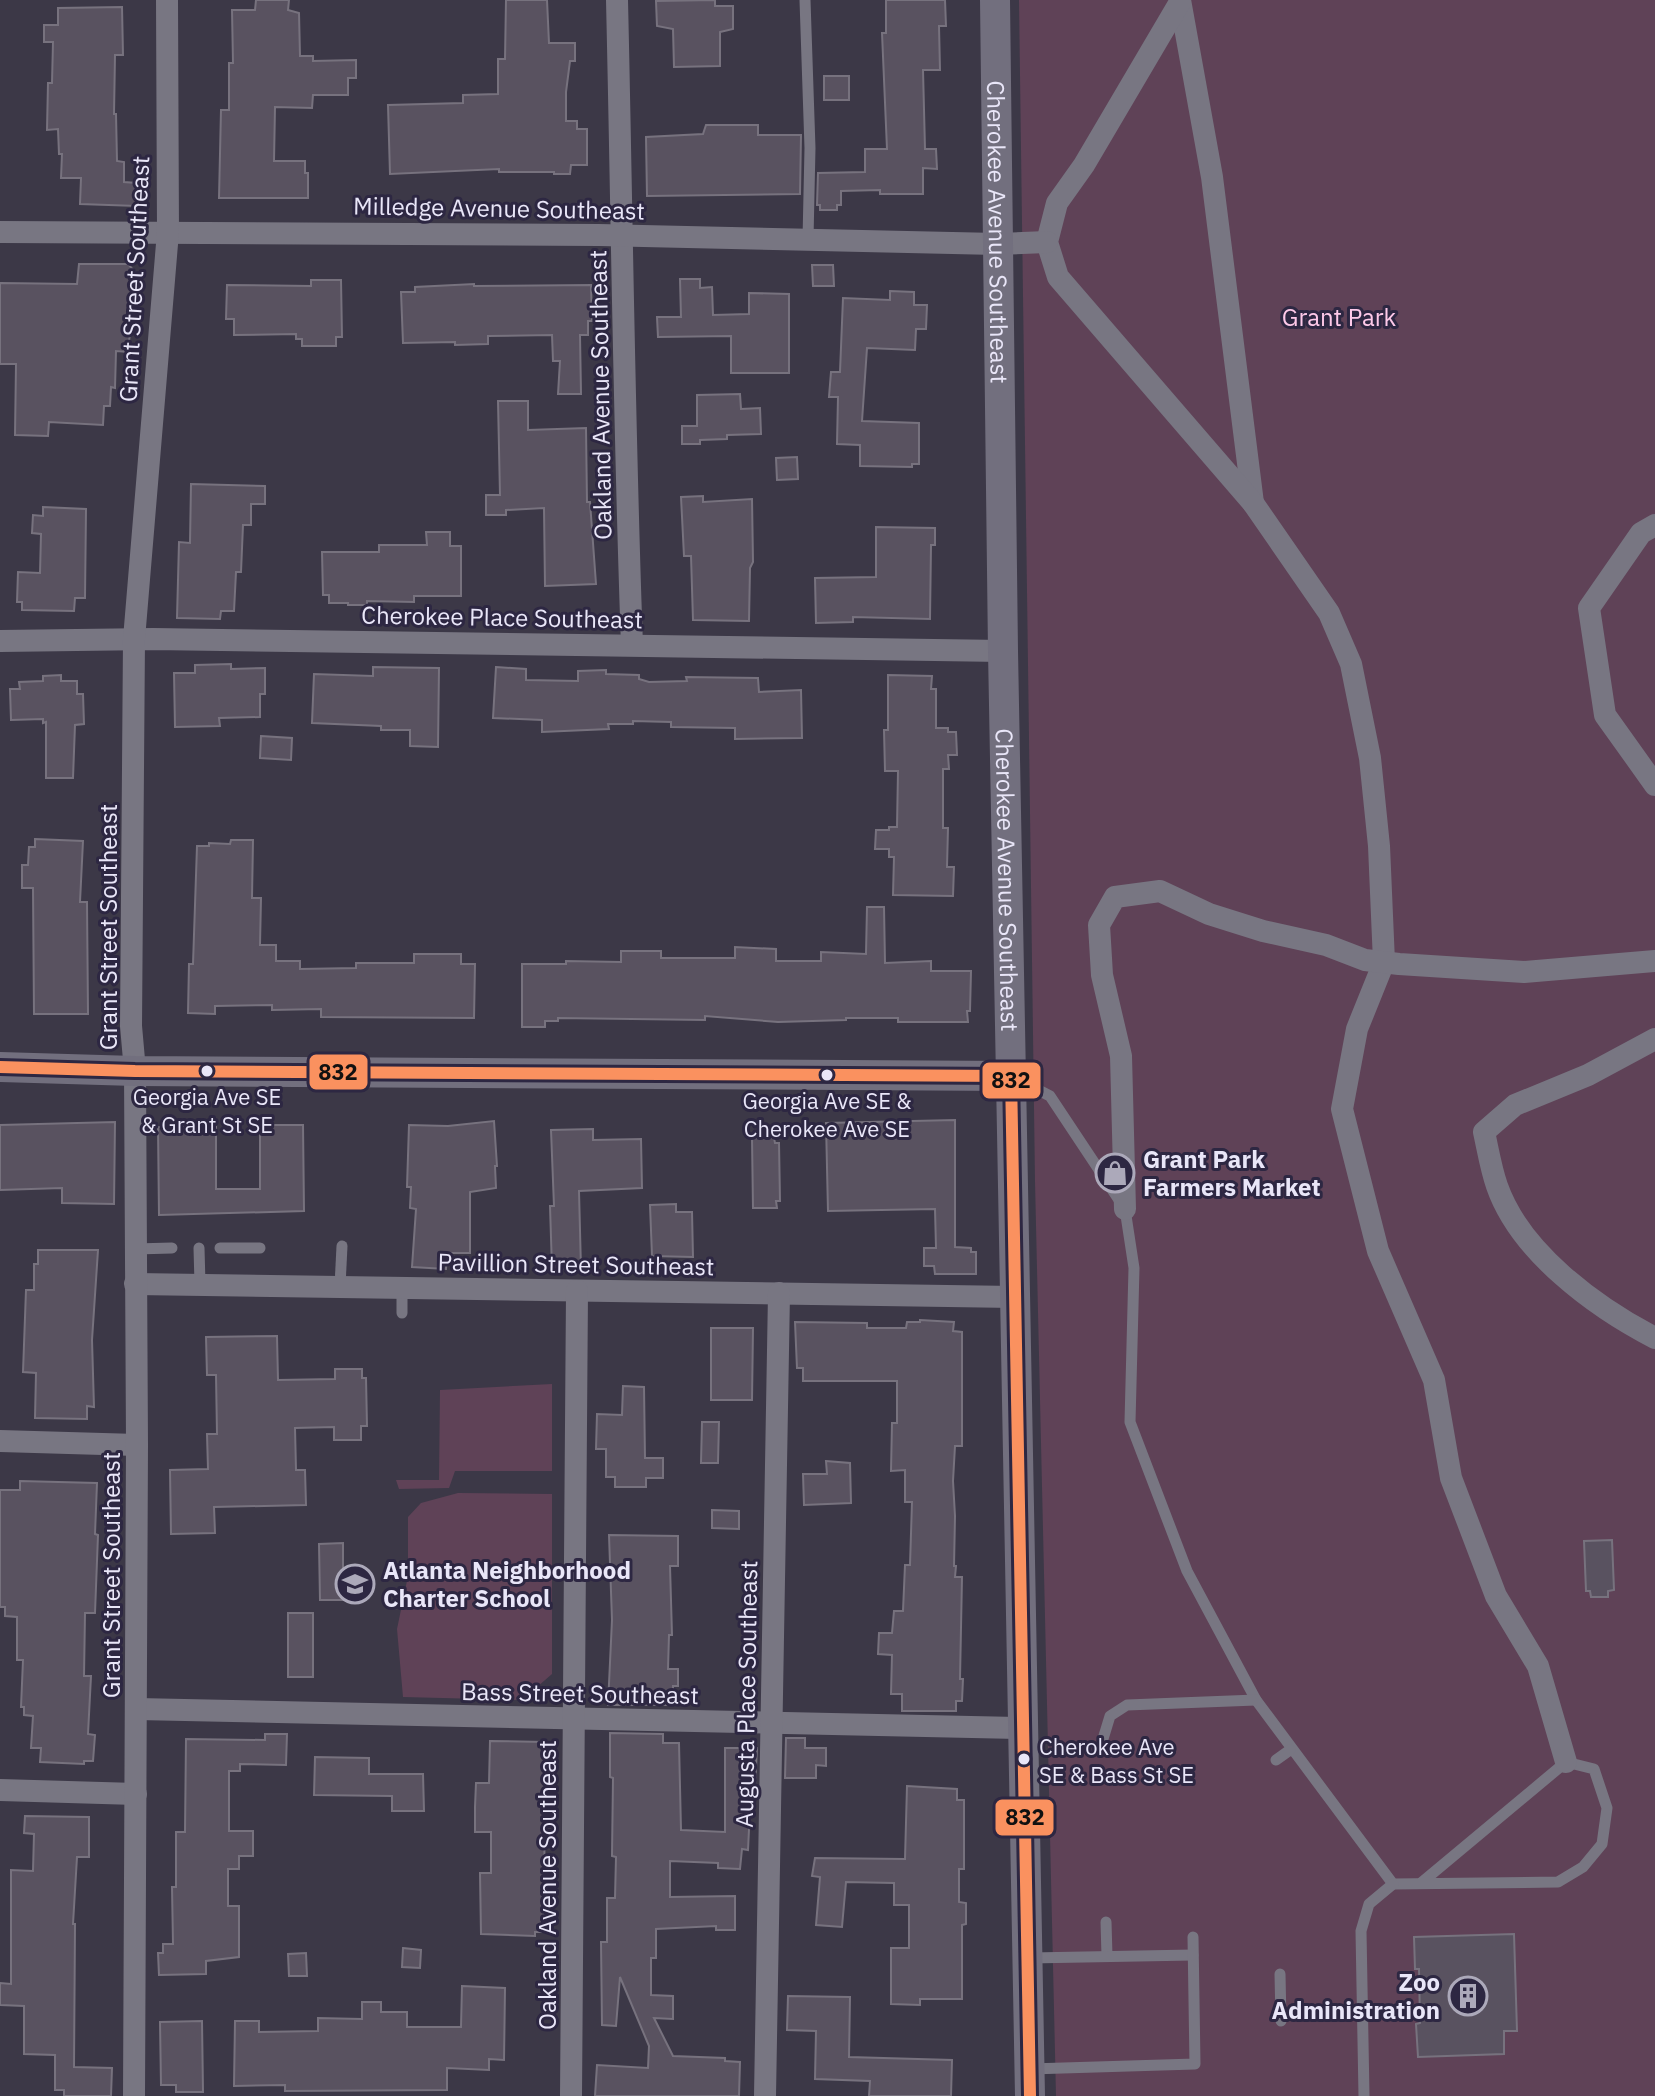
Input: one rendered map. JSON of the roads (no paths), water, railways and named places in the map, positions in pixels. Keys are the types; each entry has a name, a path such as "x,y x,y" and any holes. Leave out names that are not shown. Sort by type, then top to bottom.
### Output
{"street":[{"name":"Grant Street Southeast","path":"134,2096 137,1445 135,1071 131,1026 134,639 168,232 167,0"},
{"name":"Oakland Avenue Southeast","path":"617,0 623,235 622,350 632,645"},
{"name":"Cherokee Avenue Southeast","path":"995,0 1003,651 1030,2082"},
{"path":"1180,1 1084,165 1057,203 1047,242 1058,277 1253,503 1329,613 1351,664 1370,758 1379,846 1384,962 1357,1029 1342,1109 1378,1251 1434,1380 1451,1478 1496,1596 1538,1666 1566,1762"},
{"path":"1180,1 1212,177 1253,503"},
{"name":"Milledge Avenue Southeast","path":"0,232 623,235 997,244 1047,242"},
{"path":"1655,525 1641,533 1589,608 1605,715 1655,785"},
{"name":"Cherokee Place Southeast","path":"0,641 134,639 1003,651"},
{"path":"1125,1209 1121,1056 1102,975 1099,925 1115,897 1160,891 1209,914 1263,931 1326,945 1365,960 1524,972 1655,961"},
{"path":"1655,1039 1588,1075 1515,1105 1484,1132 1497,1188 1522,1235 1577,1289 1655,1338"},
{"path":"0,1067 135,1071 1011,1076"},
{"name":"Pavillion Street Southeast","path":"135,1284 1015,1297"},
{"name":"Oakland Avenue Southeast","path":"571,2096 577,1291"},
{"name":"Augusta Place Southeast","path":"765,2096 779,1293"},
{"path":"0,1441 137,1445"},
{"name":"Bass Street Southeast","path":"137,1709 1023,1728"},
{"path":"0,1790 136,1794"}],"lane":[{"path":"805,0 810,148 808,239"},
{"path":"1011,1076 1050,1096 1125,1209 1134,1268 1130,1422 1187,1571 1256,1700 1290,1750 1393,1884"},
{"path":"340,1286 342,1246"},
{"path":"135,1249 172,1248"},
{"path":"199,1248 200,1284"},
{"path":"220,1248 260,1248"},
{"path":"402,1287 402,1313"},
{"path":"1103,1739 1110,1716 1127,1705 1256,1700"},
{"path":"1276,1760 1290,1750"},
{"path":"1364,2096 1361,1931 1369,1904 1393,1884 1558,1882 1583,1867 1602,1844 1607,1808 1594,1769 1566,1762 1421,1883"},
{"path":"1106,1922 1107,1956"},
{"path":"1030,2082 1195,2064 1193,1937"},
{"path":"1027,1958 1193,1955"},
{"path":"1280,1974 1281,2021"}],"place":[{"name":"Georgia Ave SE & Grant St SE","path":"207,1071"},
{"name":"Georgia Ave SE & Cherokee Ave SE","path":"827,1075"},
{"name":"Grant Park Farmers Market","path":"1115,1173"},
{"name":"Atlanta Neighborhood Charter School","path":"355,1584"},
{"name":"Cherokee Ave SE & Bass St SE","path":"1024,1759"},
{"name":"Zoo Administration","path":"1468,1996"}],"park label":[{"name":"Grant Park","path":"1339,317"}]}
